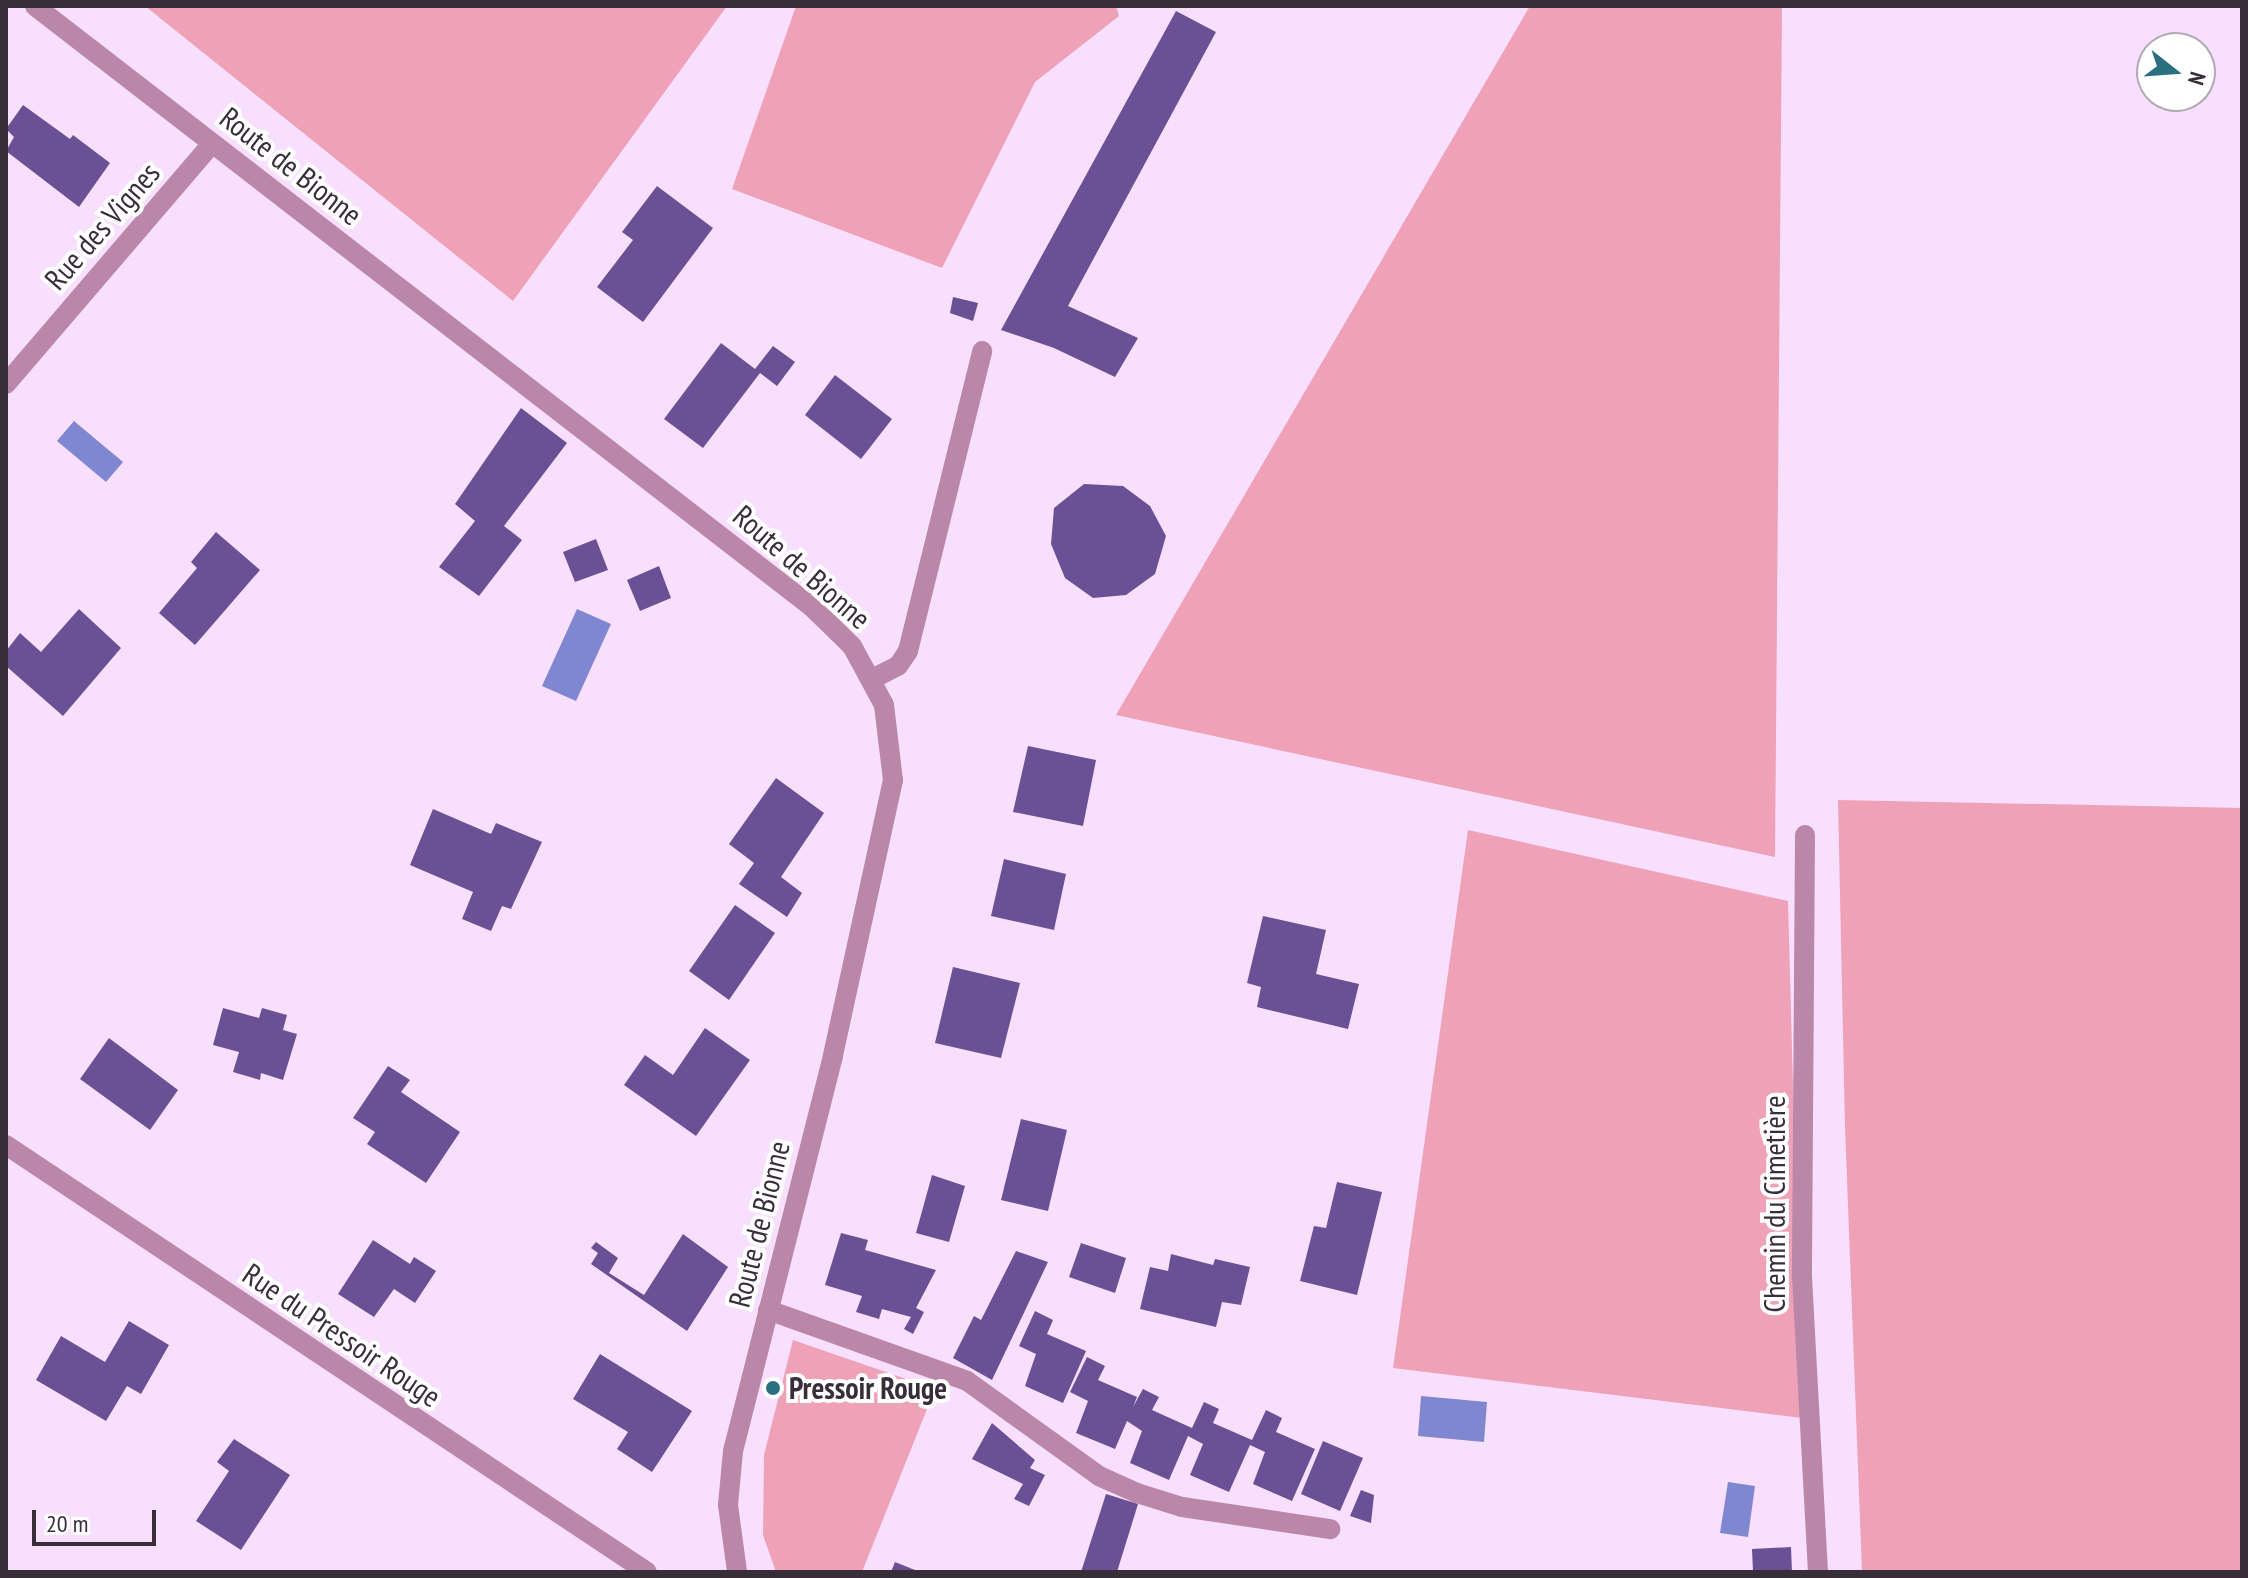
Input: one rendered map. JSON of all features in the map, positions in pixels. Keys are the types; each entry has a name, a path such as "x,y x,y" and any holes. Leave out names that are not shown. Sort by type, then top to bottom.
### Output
{"street":[{"name":"Route de Bionne","path":"35,6 812,607 852,646 884,705 890,732 893,780 833,1056 733,1451 728,1505 737,1572"},
{"name":"Rue des Vignes","path":"6,384 212,144"},
{"path":"872,679 898,666 908,651 982,351"},
{"name":"Chemin du Cimetière","path":"1805,835 1802,1277 1818,1572"},
{"name":"Rue du Pressoir Rouge","path":"6,1145 647,1572"},
{"path":"768,1310 967,1381 1099,1476 1137,1493 1182,1507 1330,1529"}],"shaded area":[{"path":"145,6 727,6 513,301"},
{"path":"796,6 1116,6 1119,16 1035,82 942,268 732,189"},
{"path":"1530,6 1782,6 1775,857 1116,715"},
{"path":"1838,800 2242,808 2242,1572 1862,1572 1845,1127"},
{"path":"1468,830 1788,901 1802,1418 1393,1368"},
{"path":"793,1340 935,1389 862,1572 776,1572 763,1535 764,1455"}],"water":[{"path":"74,421 123,462 106,482 57,441"},
{"path":"577,609 611,624 576,701 542,686"},
{"path":"1421,1396 1487,1402 1484,1442 1418,1436"},
{"path":"1728,1482 1755,1486 1748,1537 1720,1533"}],"building":[{"path":"1176,11 1216,32 1068,306 1138,338 1115,377 1054,348 1001,330"},
{"path":"23,105 70,139 73,135 110,163 79,207 6,151 14,137 6,129"},
{"path":"657,186 713,228 643,322 597,287 633,240 622,232"},
{"path":"953,297 978,303 973,321 950,313"},
{"path":"721,343 755,369 773,346 795,362 777,386 760,373 703,448 664,419"},
{"path":"835,375 892,419 861,459 805,415"},
{"path":"521,408 567,443 504,526 522,540 479,596 439,567 475,521 455,504"},
{"path":"1084,484 1123,486 1150,506 1166,536 1155,574 1126,595 1093,598 1065,578 1051,544 1054,508"},
{"path":"216,532 260,570 195,645 159,613 197,568 191,562"},
{"path":"596,539 608,570 575,582 563,552"},
{"path":"659,566 671,598 640,611 627,580"},
{"path":"79,609 121,648 63,716 6,666 6,651 20,633 41,652"},
{"path":"1028,746 1096,760 1083,826 1013,812"},
{"path":"776,778 824,813 781,877 802,893 787,917 739,884 754,863 729,844"},
{"path":"433,809 491,834 496,823 542,842 511,909 502,906 491,931 462,919 473,892 410,865"},
{"path":"1004,859 1066,874 1054,930 991,916"},
{"path":"735,905 775,933 729,1000 689,971"},
{"path":"1263,916 1326,930 1316,974 1359,984 1348,1029 1257,1007 1261,987 1247,983"},
{"path":"953,967 1020,983 1001,1058 935,1043"},
{"path":"223,1008 259,1018 262,1008 287,1015 283,1030 297,1034 283,1080 261,1073 260,1080 233,1072 239,1052 213,1045"},
{"path":"705,1028 750,1060 696,1136 624,1085 645,1055 673,1075"},
{"path":"109,1038 178,1090 150,1130 80,1079"},
{"path":"388,1066 410,1080 401,1092 460,1132 426,1183 367,1144 375,1132 353,1118"},
{"path":"1021,1119 1067,1130 1048,1211 1001,1200"},
{"path":"932,1175 965,1186 949,1242 916,1233"},
{"path":"1337,1182 1382,1192 1357,1295 1300,1281 1314,1226 1326,1228"},
{"path":"841,1233 868,1240 865,1250 936,1270 916,1308 924,1312 913,1334 904,1329 911,1317 882,1309 879,1319 856,1312 862,1296 825,1285"},
{"path":"683,1234 728,1267 687,1331 591,1264 598,1253 591,1248 596,1242 618,1258 609,1273 644,1295"},
{"path":"373,1240 410,1264 414,1257 436,1271 415,1303 394,1289 374,1317 338,1294"},
{"path":"1081,1243 1126,1258 1115,1293 1069,1277"},
{"path":"1016,1251 1048,1262 992,1380 953,1358 974,1316 981,1320"},
{"path":"1171,1254 1213,1265 1215,1259 1250,1267 1241,1305 1222,1302 1216,1327 1140,1309 1150,1267 1168,1271"},
{"path":"1035,1311 1053,1320 1047,1334 1086,1351 1063,1403 1025,1386 1036,1354 1019,1346"},
{"path":"129,1321 169,1345 141,1394 127,1386 106,1421 36,1380 61,1336 105,1362"},
{"path":"600,1354 692,1411 652,1472 617,1449 628,1432 573,1399"},
{"path":"1087,1357 1105,1366 1098,1380 1137,1397 1133,1407 1143,1389 1159,1397 1152,1410 1192,1428 1204,1402 1219,1409 1213,1423 1252,1440 1266,1410 1282,1418 1276,1432 1315,1449 1292,1501 1253,1484 1265,1452 1250,1445 1229,1492 1190,1475 1203,1444 1188,1436 1169,1480 1130,1463 1142,1431 1127,1421 1115,1449 1076,1433 1088,1401 1070,1392"},
{"path":"992,1423 1035,1460 1030,1468 1045,1475 1029,1506 1014,1499 1023,1484 972,1459"},
{"path":"234,1439 290,1475 241,1550 196,1521 229,1471 217,1462"},
{"path":"1323,1441 1363,1458 1340,1511 1301,1494"},
{"path":"1361,1490 1374,1495 1371,1523 1350,1516"},
{"path":"1106,1494 1138,1504 1117,1572 1081,1572"},
{"path":"1791,1547 1792,1572 1753,1572 1752,1549"},
{"path":"895,1562 920,1572 891,1572"}],"place":[{"name":"Pressoir Rouge","path":"773,1388"}]}
